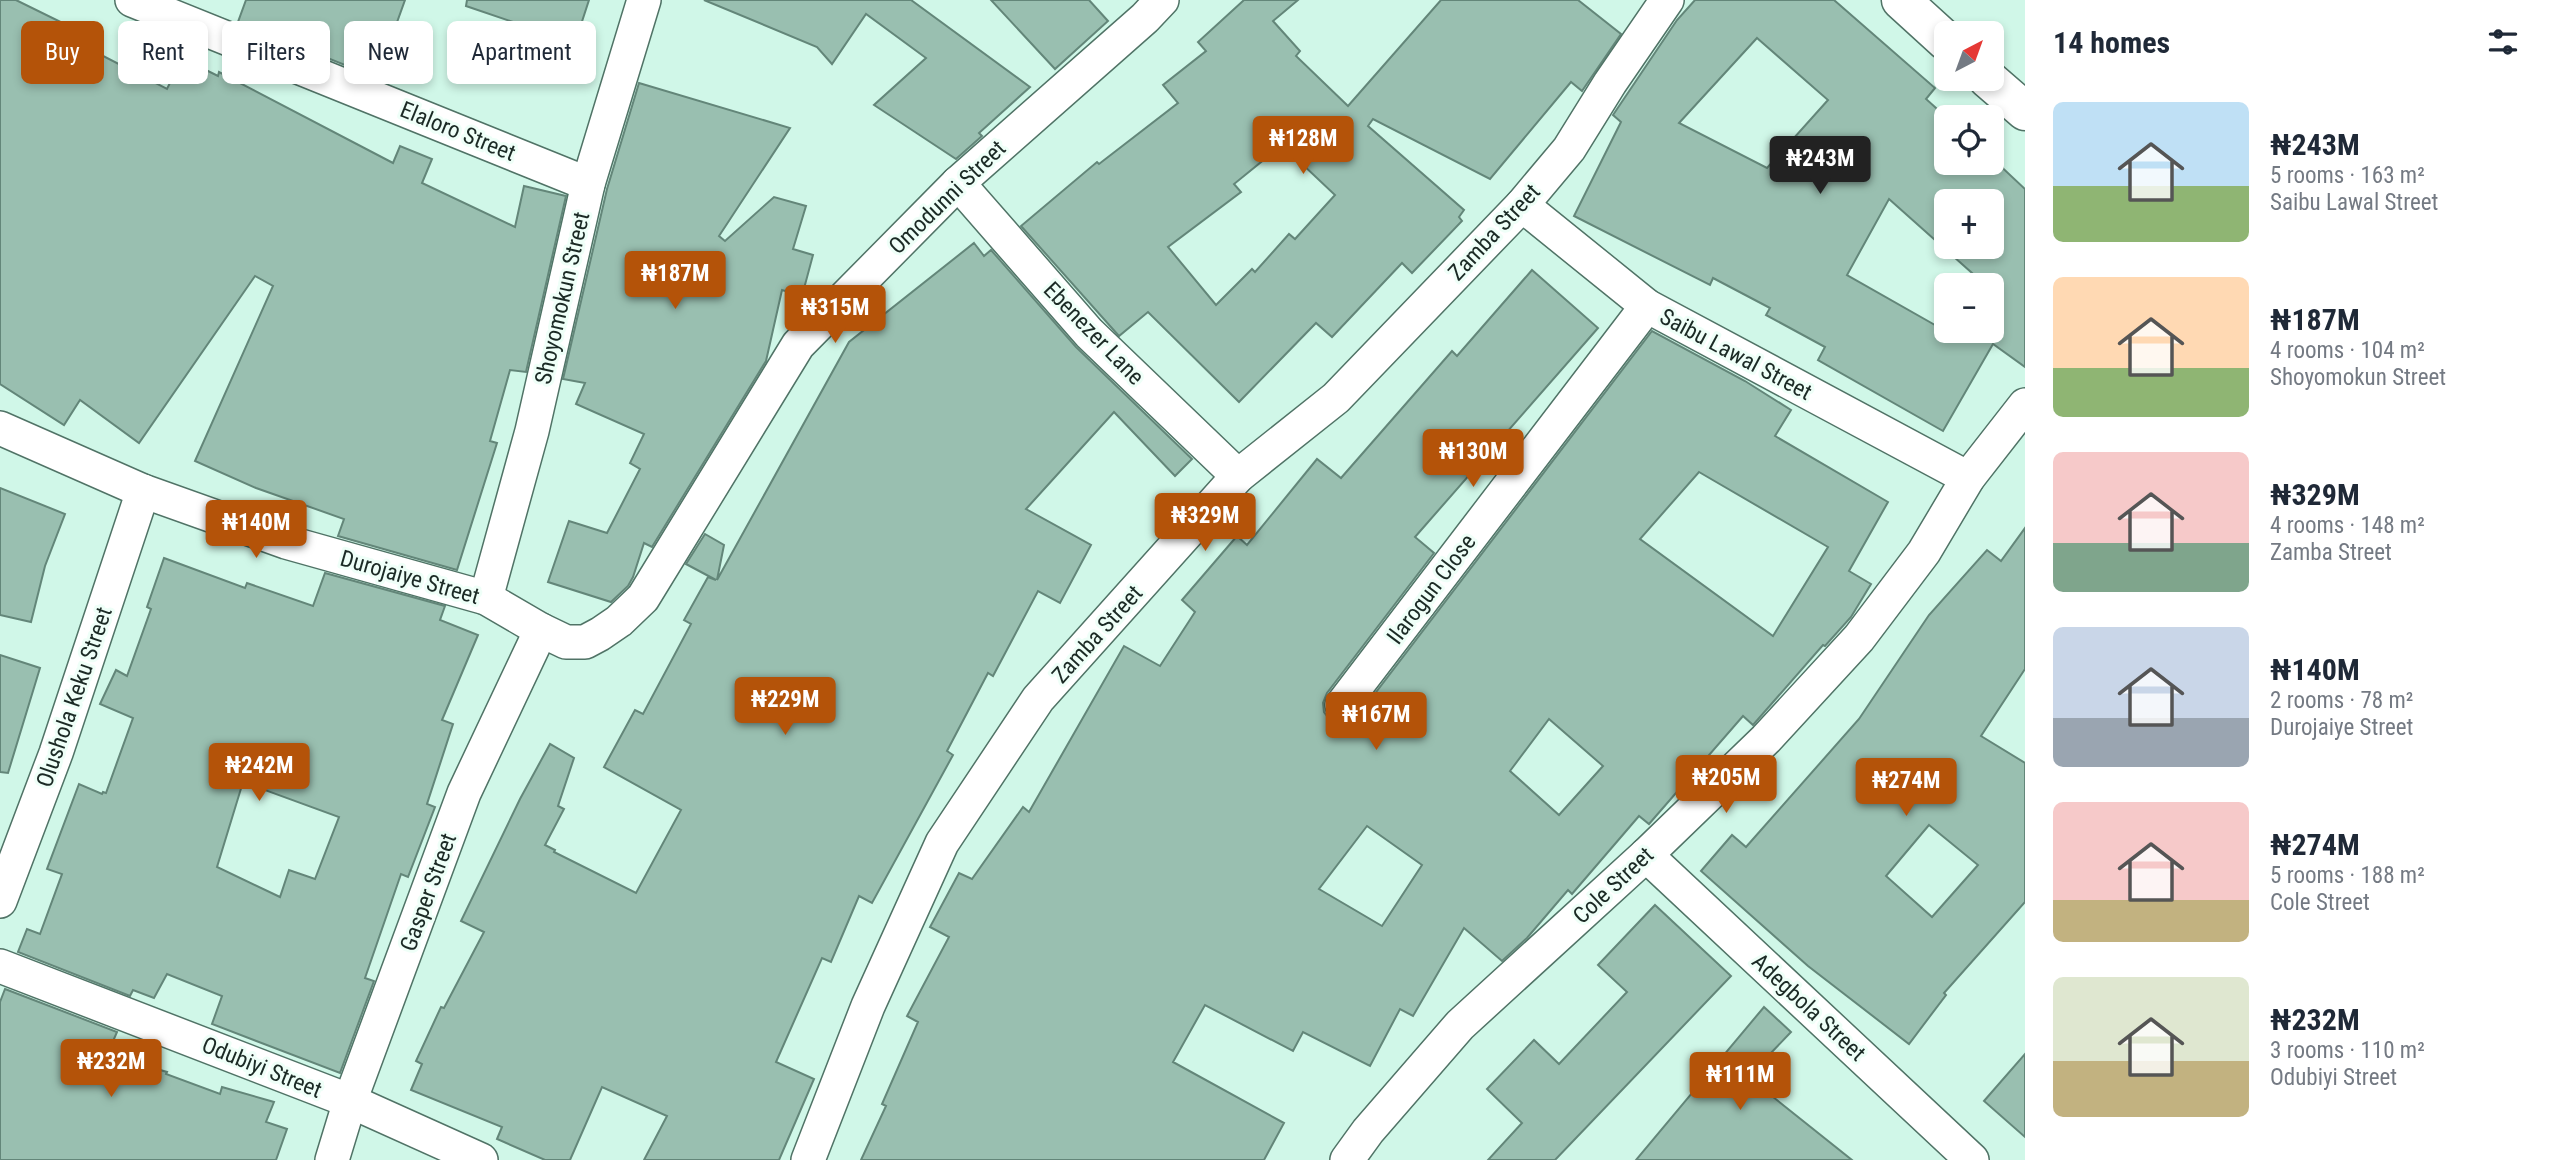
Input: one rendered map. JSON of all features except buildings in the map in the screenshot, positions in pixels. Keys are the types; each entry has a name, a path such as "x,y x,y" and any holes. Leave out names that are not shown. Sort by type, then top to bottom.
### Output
{"main road":[{"path":"1901,0 1934,30"},
{"path":"1930,0 1953,21"},
{"path":"2004,66 2025,84"},
{"path":"2002,91 2025,111"}],"street":[{"name":"Shoyomokun Street","path":"486,598 532,431 589,184 645,0"},
{"name":"Zamba Street","path":"808,1160 868,1006 942,842 1038,699 1238,476 1336,398 1522,205 1569,149 1667,0"},
{"name":"Elaloro Street","path":"136,1 589,184"},
{"name":"Omodunni Street","path":"541,630 566,642 584,642 619,621 643,598 798,345 958,183 1146,6"},
{"name":"Ebenezer Lane","path":"958,183 1089,333 1238,476"},
{"name":"Saibu Lawal Street","path":"1522,205 1647,306 1968,478"},
{"name":"Ilarogun Close","path":"1342,705 1647,306"},
{"name":"Cole Street","path":"1347,1160 1368,1131 1460,1025 1646,855 1766,739 1859,638 1924,552 1968,478 2025,405"},
{"name":"Durojaiye Street","path":"0,428 143,491 286,542 486,598 541,630"},
{"name":"Olushola Keku Street","path":"0,901 56,753 143,491"},
{"name":"Gasper Street","path":"332,1160 350,1101 464,793 541,630"},
{"name":"Adegbola Street","path":"1646,855 1972,1160"},
{"name":"Odubiyi Street","path":"0,966 350,1101 481,1160"}]}
